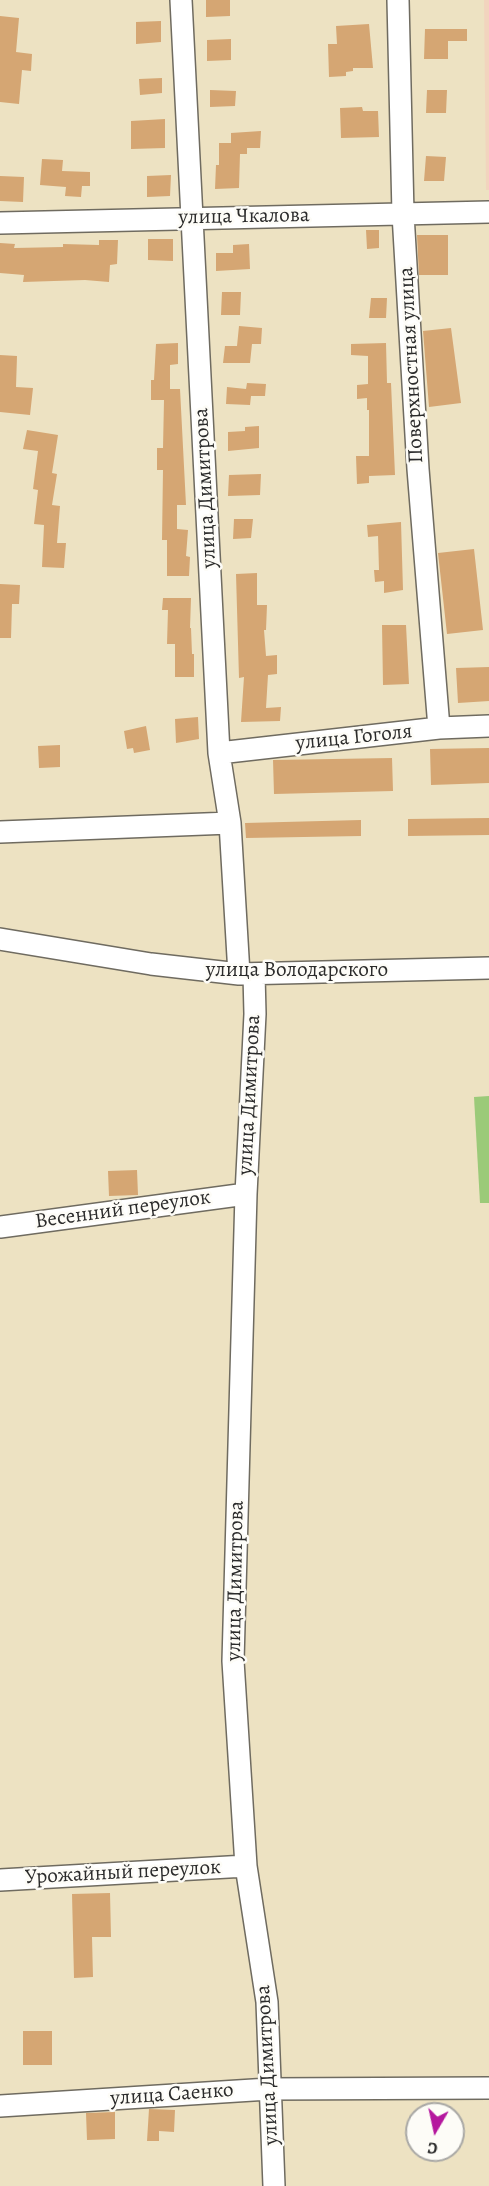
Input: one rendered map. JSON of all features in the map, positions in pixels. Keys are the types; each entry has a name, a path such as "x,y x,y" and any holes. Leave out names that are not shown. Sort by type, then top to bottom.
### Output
{"street":[{"name":"улица Димитрова","path":"181,0 219,753 230,823 246,974 255,1014 246,1194 234,1661 246,1866 267,2002 274,2186"},
{"name":"Поверхностная улица","path":"398,0 403,214 418,469 439,728"},
{"name":"улица Чкалова","path":"0,223 489,212"},
{"name":"улица Гоголя","path":"219,753 439,728 489,726"},
{"path":"0,832 230,823"},
{"name":"улица Володарского","path":"0,939 151,964 246,974 489,968"},
{"name":"Весенний переулок","path":"0,1227 246,1194"},
{"name":"Урожайный переулок","path":"0,1880 246,1866"},
{"name":"улица Саенко","path":"0,2106 269,2089 489,2088"}],"shaded area":[{"path":"484,0 489,0 489,190 486,190"}],"green space":[{"path":"489,1096 489,1203 480,1203 474,1097"}],"building":[{"path":"206,0 230,0 230,16 206,17"},
{"path":"0,16 19,18 16,52 32,54 31,71 22,70 19,104 0,102"},
{"path":"161,21 161,42 136,44 136,22"},
{"path":"369,24 373,68 353,68 353,71 346,72 346,76 329,77 328,44 337,44 336,26"},
{"path":"425,29 467,29 467,41 448,41 448,59 424,59"},
{"path":"231,39 231,60 207,61 207,40"},
{"path":"162,78 162,93 140,95 139,79"},
{"path":"210,90 236,91 235,106 210,107"},
{"path":"427,90 447,90 446,113 426,113"},
{"path":"362,107 363,111 378,111 379,137 341,138 340,108"},
{"path":"165,119 165,148 131,149 131,121"},
{"path":"261,131 260,148 247,148 247,154 240,154 239,188 215,189 216,165 219,165 219,143 231,143 231,133"},
{"path":"426,156 446,157 444,181 424,181"},
{"path":"42,159 63,160 62,171 90,172 90,186 82,186 81,197 65,196 66,187 40,185"},
{"path":"171,175 170,196 147,197 147,176"},
{"path":"0,176 24,177 23,202 0,201"},
{"path":"366,230 379,230 379,248 367,249"},
{"path":"417,235 448,235 448,275 419,275"},
{"path":"148,239 173,239 173,261 148,260"},
{"path":"99,240 118,240 117,264 110,265 109,282 85,280 23,282 24,275 0,273 0,243 15,244 14,248 63,247 63,244 99,245"},
{"path":"249,244 250,269 216,271 216,253 233,253 233,245"},
{"path":"222,292 241,292 240,315 221,315"},
{"path":"371,298 387,298 386,318 369,318"},
{"path":"239,326 262,328 261,344 252,344 250,363 223,363 225,346 237,346"},
{"path":"451,328 461,403 429,407 423,331"},
{"path":"178,343 178,364 170,365 170,389 180,389 186,505 177,505 177,529 188,530 186,556 190,557 189,576 167,576 167,540 162,540 163,470 157,470 157,448 163,448 164,400 151,400 151,380 154,380 156,344"},
{"path":"386,343 387,383 391,383 395,475 369,476 369,483 357,484 356,456 369,456 367,398 357,399 357,385 368,384 368,356 351,355 351,344"},
{"path":"0,355 17,356 16,387 33,388 30,415 0,412"},
{"path":"247,383 266,384 265,396 251,396 250,405 226,404 227,387 246,389"},
{"path":"259,426 259,448 228,451 228,432 245,431 245,427"},
{"path":"27,430 58,435 52,473 57,474 52,505 60,506 57,543 66,543 64,568 42,567 44,525 34,524 38,490 33,489 38,451 23,449"},
{"path":"261,474 260,495 228,496 229,475"},
{"path":"234,519 253,519 251,538 233,539"},
{"path":"401,522 403,590 384,593 384,581 375,582 374,570 379,570 378,536 368,537 367,525"},
{"path":"474,549 483,630 447,634 438,553"},
{"path":"257,573 257,605 267,605 266,630 264,630 266,656 277,655 277,674 268,675 266,708 281,707 280,721 241,722 244,677 239,678 236,574"},
{"path":"0,584 20,585 19,604 12,604 11,638 0,638"},
{"path":"163,598 191,598 190,628 192,654 194,654 194,677 175,677 175,644 167,644 168,610 162,610"},
{"path":"382,625 406,625 409,684 383,685"},
{"path":"489,667 489,701 458,703 456,668"},
{"path":"198,717 199,739 176,743 175,719"},
{"path":"146,726 150,750 134,753 133,748 127,749 124,731"},
{"path":"60,745 60,767 39,768 38,746"},
{"path":"489,748 489,783 431,785 430,749"},
{"path":"392,758 393,791 274,794 273,760"},
{"path":"489,818 489,835 408,836 408,819"},
{"path":"361,820 361,836 246,838 245,823"},
{"path":"137,1170 138,1195 109,1196 108,1171"},
{"path":"110,1893 111,1937 92,1937 93,1977 74,1978 72,1894"},
{"path":"23,2031 52,2031 52,2065 23,2065"},
{"path":"149,2109 175,2110 174,2132 159,2131 159,2141 147,2141"},
{"path":"115,2112 115,2139 87,2140 86,2113"}]}
